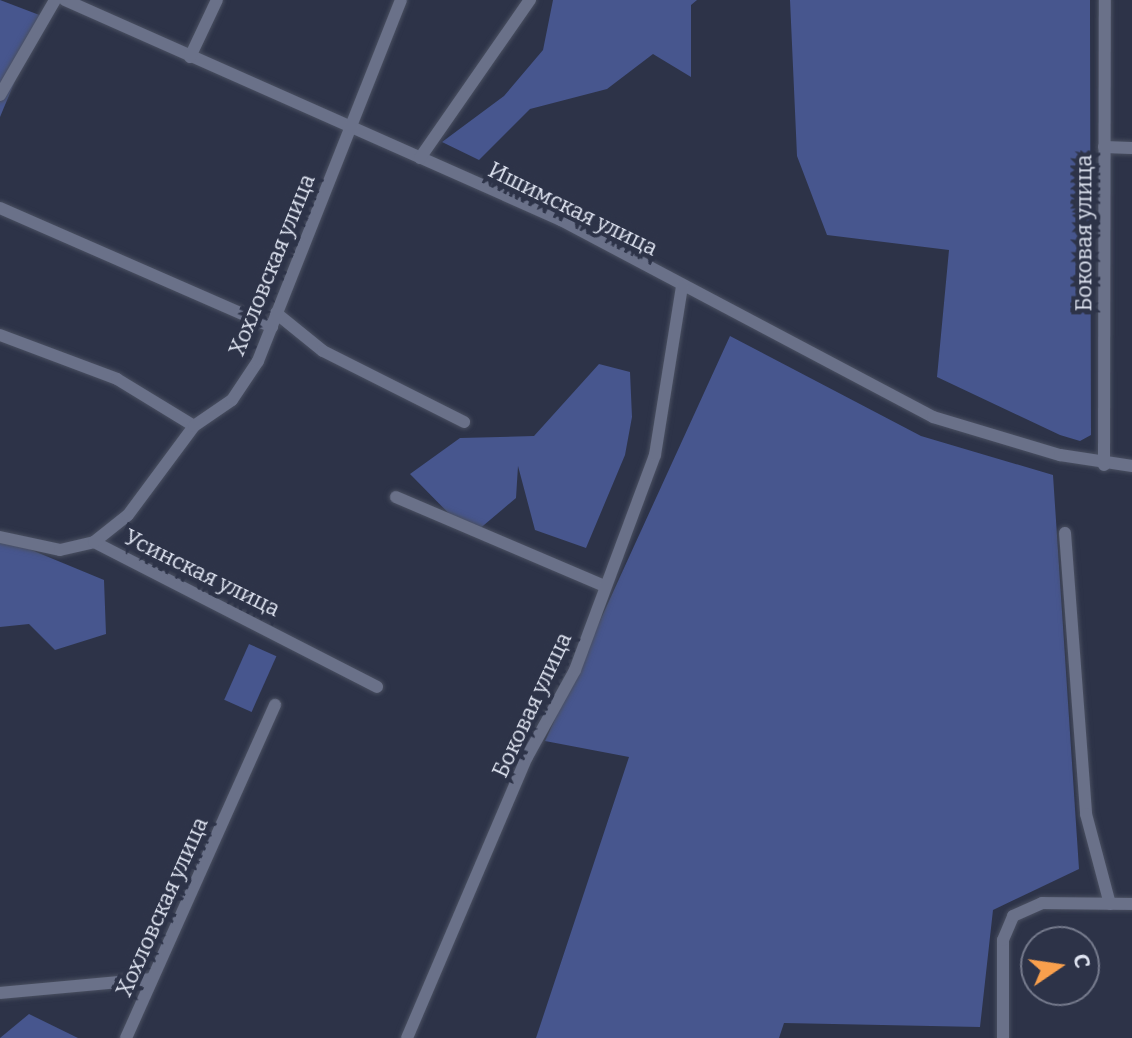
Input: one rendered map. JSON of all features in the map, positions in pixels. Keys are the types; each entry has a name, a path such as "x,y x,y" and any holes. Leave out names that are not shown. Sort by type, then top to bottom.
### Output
{"street":[{"path":"0,95 55,0"},
{"name":"Ишимская улица","path":"65,0 348,129 561,220 933,417 1060,455 1104,465 1132,466"},
{"path":"190,57 217,0"},
{"name":"Хохловская улица","path":"94,542 128,515 194,426 232,400 272,327 401,0"},
{"path":"420,158 530,0"},
{"name":"Боковая улица","path":"1104,465 1105,0"},
{"path":"1104,147 1132,148"},
{"path":"0,208 272,327"},
{"name":"Боковая улица","path":"407,1038 527,757 575,670 655,455 682,286"},
{"path":"276,313 323,351 464,422"},
{"path":"0,335 117,379 194,426"},
{"path":"396,497 605,586"},
{"path":"1065,533 1086,814 1110,904"},
{"name":"Усинская улица","path":"0,537 60,550 94,542 377,687"},
{"name":"Хохловская улица","path":"126,1038 275,705"},
{"path":"1003,1038 1003,940 1013,916 1042,903 1132,904"},
{"path":"0,993 151,979"}],"shaded area":[{"path":"0,0 42,16 0,117"},
{"path":"553,0 697,0 691,5 691,77 653,54 607,89 530,109 479,160 442,142 504,96 543,50"},
{"path":"790,0 1090,0 1091,435 1080,441 1060,435 937,377 949,250 827,235 797,156"},
{"path":"730,336 921,436 1053,475 1079,869 993,910 980,1027 784,1023 779,1038 536,1038 629,757 545,741"},
{"path":"599,364 630,372 632,417 625,455 586,548 535,530 518,466 516,498 471,536 410,474 460,438 534,436"},
{"path":"0,537 104,580 106,634 55,650 29,624 0,627"},
{"path":"249,644 276,656 252,712 224,700"},
{"path":"29,1014 78,1038 0,1038"}]}
